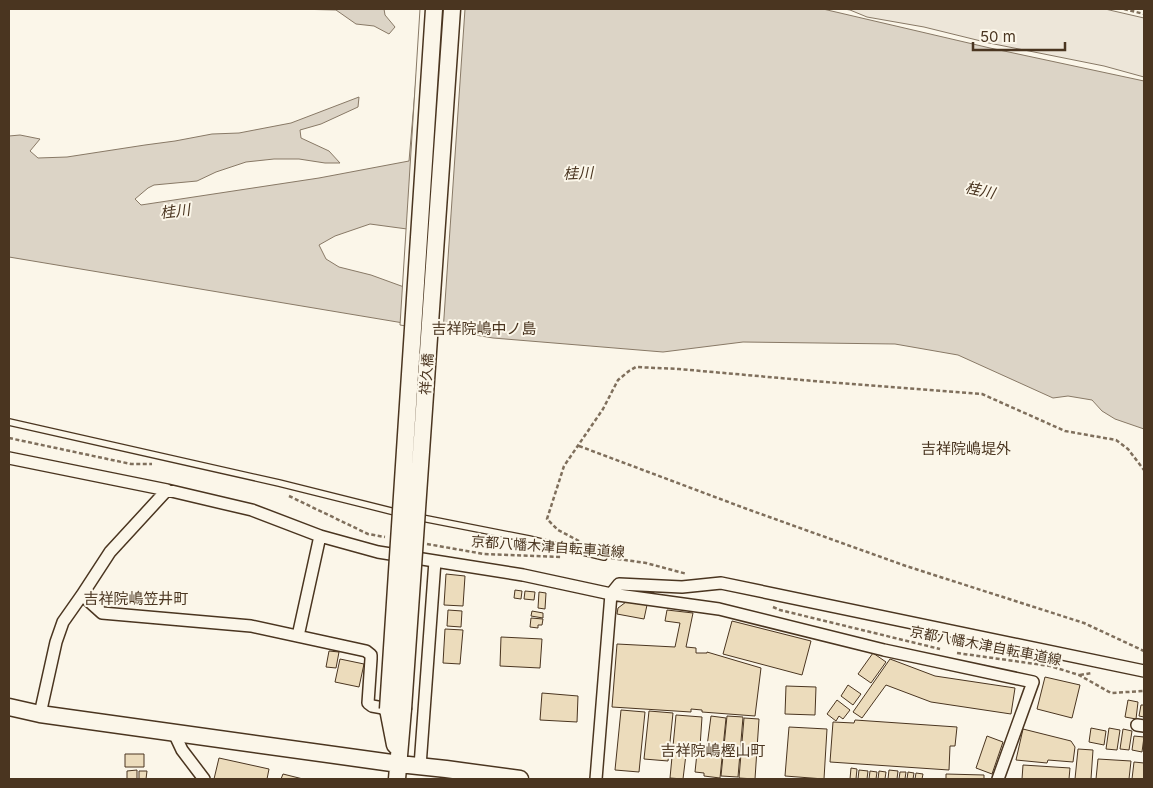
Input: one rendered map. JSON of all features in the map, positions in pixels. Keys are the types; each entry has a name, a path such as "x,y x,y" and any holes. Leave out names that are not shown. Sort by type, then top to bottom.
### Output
{"street":[{"name":"祥久橋","path":"393,710 434,9"},
{"name":"祥久橋","path":"393,710 452,9"},
{"path":"10,461 167,490 252,510 320,536 378,552 523,575 611,594 719,609 884,650 1032,682 998,779"},
{"path":"40,714 58,635 63,622 110,552 167,490"},
{"path":"298,636 320,536"},
{"path":"420,766 435,561"},
{"path":"596,779 611,594 619,584 682,587 721,583 1144,670"},
{"path":"82,595 102,613 251,626 366,651 371,655 372,660 368,703 372,706 393,710 398,772"},
{"path":"9,707 40,714 174,733 398,772 420,766 520,779"},
{"path":"174,733 182,750 204,779"}],"lane":[{"path":"9,422 270,481 418,518 606,556"}],"path":[{"path":"1124,9 1144,14"},
{"path":"583,543 558,530 547,519 564,466 603,409 618,380 636,367 982,394 1064,431 1116,440 1128,449 1144,470"},
{"path":"9,438 131,464 159,464"},
{"path":"579,446 906,566 1084,623 1144,651"},
{"path":"287,495 368,534 387,538"},
{"name":"京都八幡木津自転車道線","path":"426,544 484,554 565,557"},
{"name":"京都八幡木津自転車道線","path":"606,556 646,563 693,576"},
{"name":"京都八幡木津自転車道線","path":"772,606 780,610 944,650"},
{"name":"京都八幡木津自転車道線","path":"954,652 1050,666 1079,675 1110,693 1144,691"}],"shaded area":[{"path":"844,9 1105,9 1144,18 1144,77 1104,66 989,43 924,27 867,17"}],"water":[{"path":"293,9 384,9 385,15 395,27 389,34 374,26 356,24 336,10"},
{"name":"桂川","path":"422,9 823,9 990,48 1144,81 1144,429 1115,419 1102,411 1092,400 1068,396 1053,398 958,355 895,344 743,342 663,352 493,338 9,257 9,136 20,135 40,139 30,151 38,158 67,157 212,134 239,133 291,123 359,97 358,107 321,124 300,130 301,138 329,151 340,163 299,159 246,162 216,172 197,181 154,185 135,199 141,205 319,178 409,161","holes":["370,224 407,229 404,287 371,275 339,267 326,259 319,245 335,236"]}],"pier":[{"path":"420,9 465,9 443,332 400,325"}],"building":[{"path":"446,574 465,576 463,606 444,605"},
{"path":"515,590 522,591 521,599 514,598"},
{"path":"525,591 535,592 534,600 524,599"},
{"path":"539,592 546,593 545,609 538,608"},
{"path":"626,602 647,605 644,619 617,614 618,608"},
{"path":"448,610 462,611 461,627 447,626"},
{"path":"667,610 693,613 686,647 696,648 696,653 707,652 761,668 755,716 702,712 702,710 691,709 691,712 612,707 617,644 675,647 680,623 665,621"},
{"path":"532,611 543,613 543,618 531,616"},
{"path":"531,618 543,619 542,625 538,625 538,628 530,627"},
{"path":"732,621 811,641 802,675 723,654"},
{"path":"445,629 463,630 460,664 443,663"},
{"path":"501,637 542,639 540,668 500,666"},
{"path":"329,651 339,652 336,668 326,667"},
{"path":"873,653 886,662 871,683 858,674"},
{"path":"340,659 364,664 359,687 335,682"},
{"path":"890,659 935,676 1015,688 1011,714 931,702 886,685 862,718 853,712"},
{"path":"1045,677 1080,685 1072,718 1037,709"},
{"path":"848,685 861,694 853,705 841,696"},
{"path":"786,686 816,687 815,715 785,714"},
{"path":"542,693 578,696 577,722 540,720"},
{"path":"837,700 850,710 843,719 839,716 836,721 827,714"},
{"path":"1128,700 1138,702 1136,719 1125,717"},
{"path":"1141,705 1144,705 1144,717 1139,716"},
{"path":"621,710 645,712 639,772 615,770"},
{"path":"649,711 673,713 668,761 644,759"},
{"path":"676,715 702,717 700,747 687,746 683,779 670,778"},
{"path":"711,716 726,718 720,778 704,776 704,773 695,772 697,753 706,754"},
{"path":"727,716 743,717 738,777 721,776"},
{"path":"744,718 759,719 755,779 739,778"},
{"path":"855,720 957,727 955,746 950,746 949,770 830,762 833,722 854,723"},
{"path":"789,727 827,729 824,779 785,776"},
{"path":"1091,728 1106,731 1104,745 1089,742"},
{"path":"1109,728 1120,730 1117,750 1106,749"},
{"path":"1023,729 1071,741 1075,747 1073,762 1048,760 1047,763 1016,760"},
{"path":"1123,729 1132,731 1129,750 1120,749"},
{"path":"987,736 1003,742 992,774 976,768"},
{"path":"1134,736 1144,737 1142,752 1132,750"},
{"path":"1078,749 1093,750 1091,779 1075,779"},
{"path":"125,754 144,754 144,767 125,767"},
{"path":"219,758 269,769 267,779 214,779"},
{"path":"1098,759 1131,761 1129,779 1096,779"},
{"path":"1134,762 1144,763 1144,779 1132,779"},
{"path":"1023,765 1070,768 1069,779 1022,779"},
{"path":"851,768 857,769 856,779 850,779"},
{"path":"137,770 137,779 127,779 127,771"},
{"path":"859,770 868,771 867,779 858,779"},
{"path":"889,770 898,771 897,779 888,779"},
{"path":"139,771 147,771 146,779 139,779"},
{"path":"870,771 877,772 876,779 869,779"},
{"path":"879,771 886,772 885,779 878,779"},
{"path":"900,772 906,772 905,779 899,779"},
{"path":"908,772 914,773 913,779 907,779"},
{"path":"916,773 923,774 922,779 915,779"},
{"path":"283,774 303,779 281,779"},
{"path":"946,774 984,775 984,779 946,779"}],"district":[{"name":"吉祥院嶋中ノ島","path":"484,328"},
{"name":"吉祥院嶋堤外","path":"966,448"},
{"name":"吉祥院嶋笠井町","path":"136,598"},
{"name":"吉祥院嶋樫山町","path":"713,750"}]}
